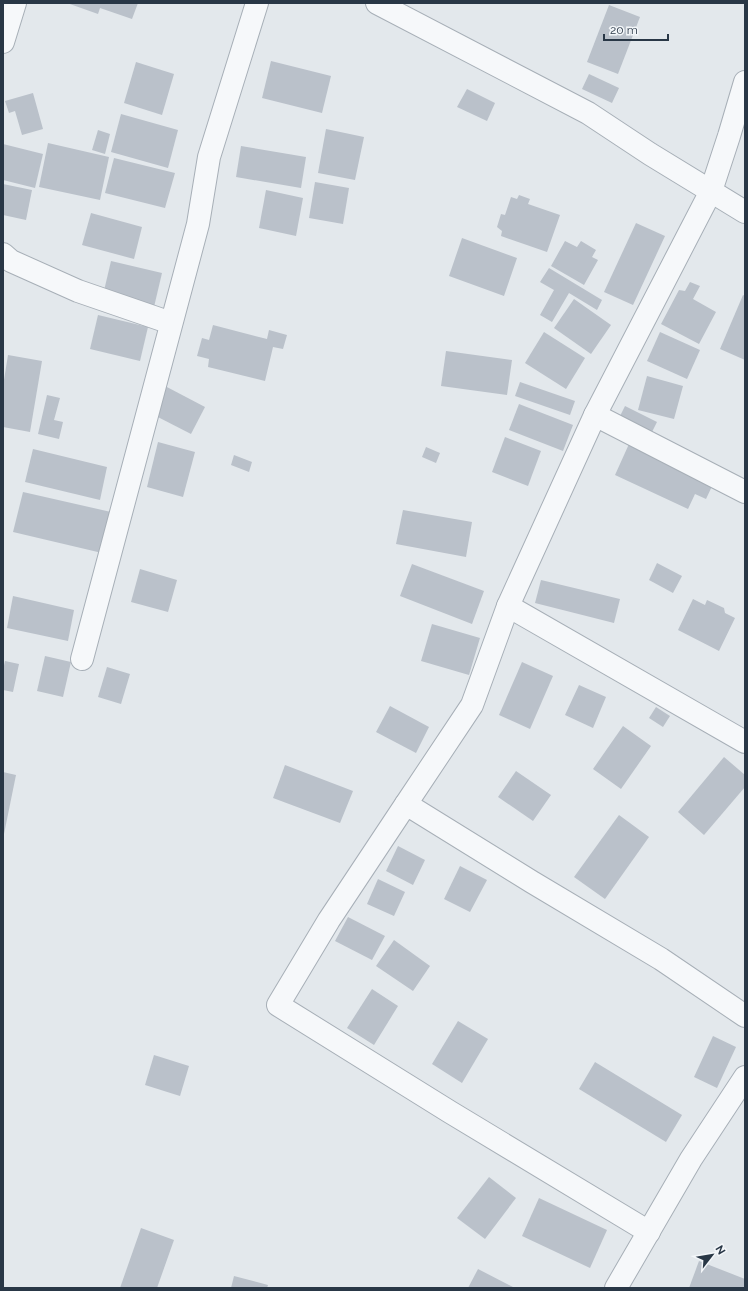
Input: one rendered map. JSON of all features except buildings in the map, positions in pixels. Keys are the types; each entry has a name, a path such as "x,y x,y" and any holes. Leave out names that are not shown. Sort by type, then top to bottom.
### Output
{"street":[{"path":"3,42 15,3"},
{"path":"82,659 198,224 209,157 257,3"},
{"path":"377,3 588,113 650,154 745,212"},
{"path":"649,1232 450,1112 278,1005 329,920 472,705 508,606 595,415 711,191 745,82"},
{"path":"3,254 11,261 78,291 171,323"},
{"path":"595,415 745,492"},
{"path":"508,606 745,742"},
{"path":"406,804 532,882 661,959 745,1016"},
{"path":"616,1288 691,1159 745,1077"}]}
